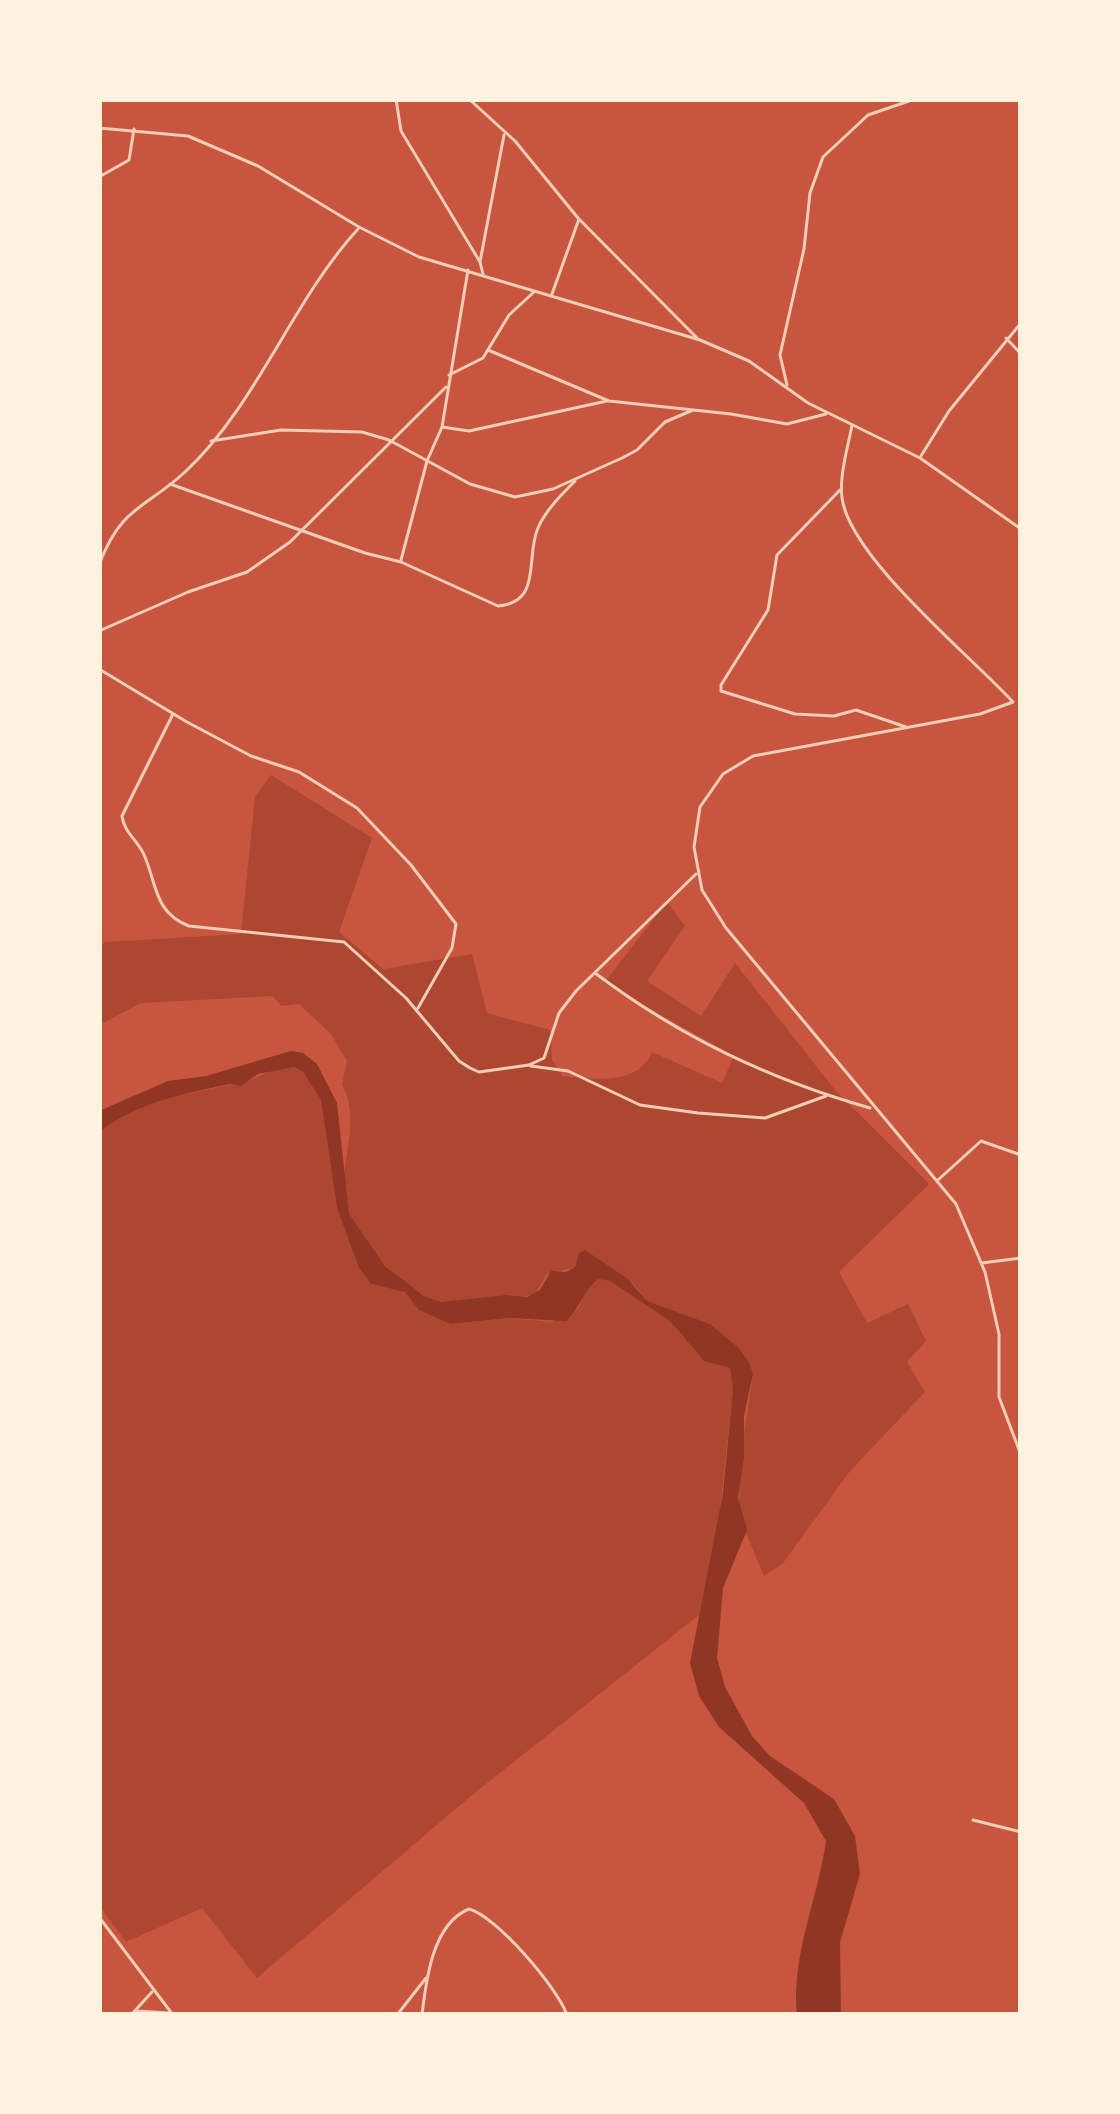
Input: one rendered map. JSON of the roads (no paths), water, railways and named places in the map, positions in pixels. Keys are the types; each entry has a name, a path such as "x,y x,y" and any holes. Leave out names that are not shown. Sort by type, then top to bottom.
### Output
{"street":[{"path":"396,99 401,131 483,274"},
{"path":"469,99 579,219 700,340"},
{"path":"787,385 780,356 792,314 815,177 824,158 868,115 915,99"},
{"path":"99,128 188,136 227,150 419,257 700,340 748,361 828,414 920,458 1021,529"},
{"path":"99,177 129,160 134,129"},
{"path":"480,262 504,134"},
{"path":"551,296 579,219"},
{"path":"99,566 124,520 170,484 234,412 334,253 359,227"},
{"path":"400,562 427,461 442,427 468,270"},
{"path":"448,375 474,364 501,326 535,291"},
{"path":"920,458 949,411 1021,322"},
{"path":"1006,338 1021,354"},
{"path":"488,350 609,401 787,424 828,414"},
{"path":"99,631 247,572 290,542 446,387"},
{"path":"442,427 469,431 609,401"},
{"path":"211,441 281,430 362,432 389,440 470,484 509,496 547,491 579,478 637,450 665,422 693,410"},
{"path":"852,424 841,489 847,516 877,561 940,633 1021,706"},
{"path":"170,484 400,562 498,606 514,603 530,584 538,528 579,478"},
{"path":"841,489 777,556 768,610 721,692 794,714 834,716 856,710 908,728"},
{"path":"99,669 251,756 298,772 340,796 411,865 456,924 452,948 417,1010"},
{"path":"1013,703 980,714 753,756 737,763 707,791 694,847 696,874 726,928 873,1109 938,1180 965,1221 982,1263 999,1334 999,1397 1021,1455"},
{"path":"173,714 122,816 125,829 144,853 156,896 180,922 344,943 417,1010 459,1061 479,1072 529,1065 568,1071 640,1105 766,1118 827,1096"},
{"path":"529,1065 544,1058 559,1012 696,874"},
{"path":"594,972 662,1021 708,1046 770,1076 873,1109"},
{"path":"938,1180 982,1141 1021,1155"},
{"path":"982,1263 1021,1258"},
{"path":"973,1820 1021,1832"},
{"path":"422,2015 437,1946 456,1916 475,1910 529,1961 567,2015"},
{"path":"99,1917 172,2014"},
{"path":"397,2015 427,1977"},
{"path":"134,2013 154,1991"},
{"path":"134,2013 172,2014"}]}
